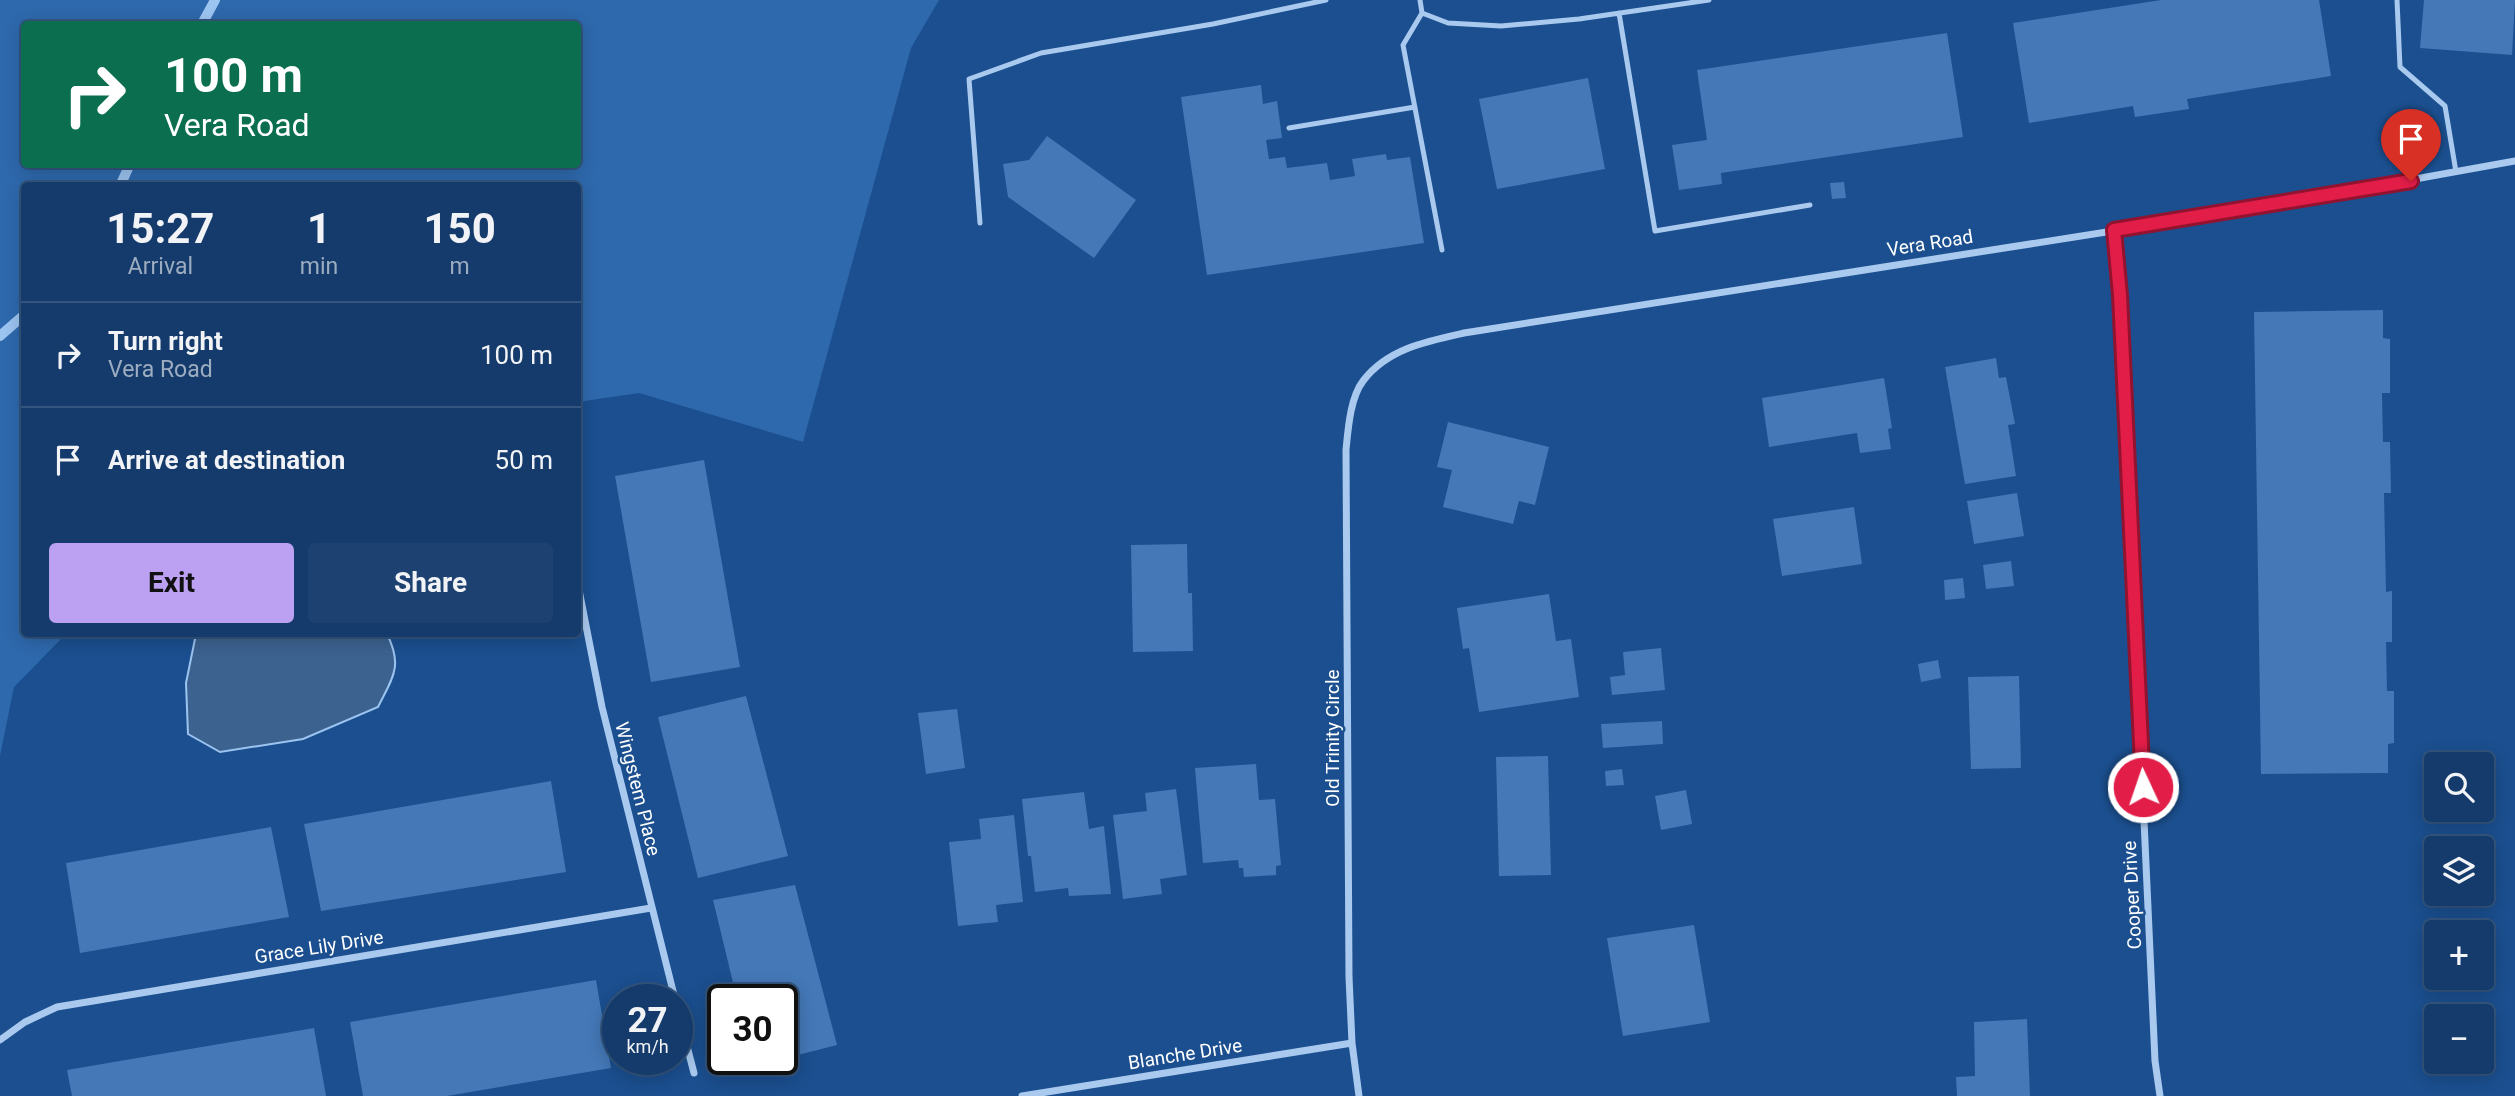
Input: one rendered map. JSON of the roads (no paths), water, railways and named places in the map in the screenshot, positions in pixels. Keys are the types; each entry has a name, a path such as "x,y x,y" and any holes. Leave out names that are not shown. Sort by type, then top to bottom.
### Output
{"street":[{"name":"Vera Road","path":"1361,382 1386,358 1420,343 1464,333 2114,230 2515,161"},
{"name":"Cooper Drive","path":"2114,230 2120,295 2155,1047 2160,1096"},
{"name":"Old Trinity Circle","path":"1359,1096 1352,1043 1349,963 1346,450 1350,416 1361,382"},
{"name":"Wingstem Place","path":"581,601 601,708 671,984"},
{"name":"Grace Lily Drive","path":"0,1040 25,1022 57,1007 651,908"},
{"name":"Blanche Drive","path":"1022,1096 1352,1043"}],"lane":[{"path":"980,223 969,79 1041,53 1213,24 1326,0"},
{"path":"1420,0 1422,13 1402,45 1442,250"},
{"path":"1422,13 1448,23 1500,26 1709,0"},
{"path":"2397,0 2400,67 2445,106 2456,172"},
{"path":"1619,13 1655,231 1810,205"},
{"path":"1289,128 1415,107"}],"waterway":[{"path":"204,21 215,0"},
{"path":"122,182 128,168"},
{"path":"0,336 21,318"}]}
